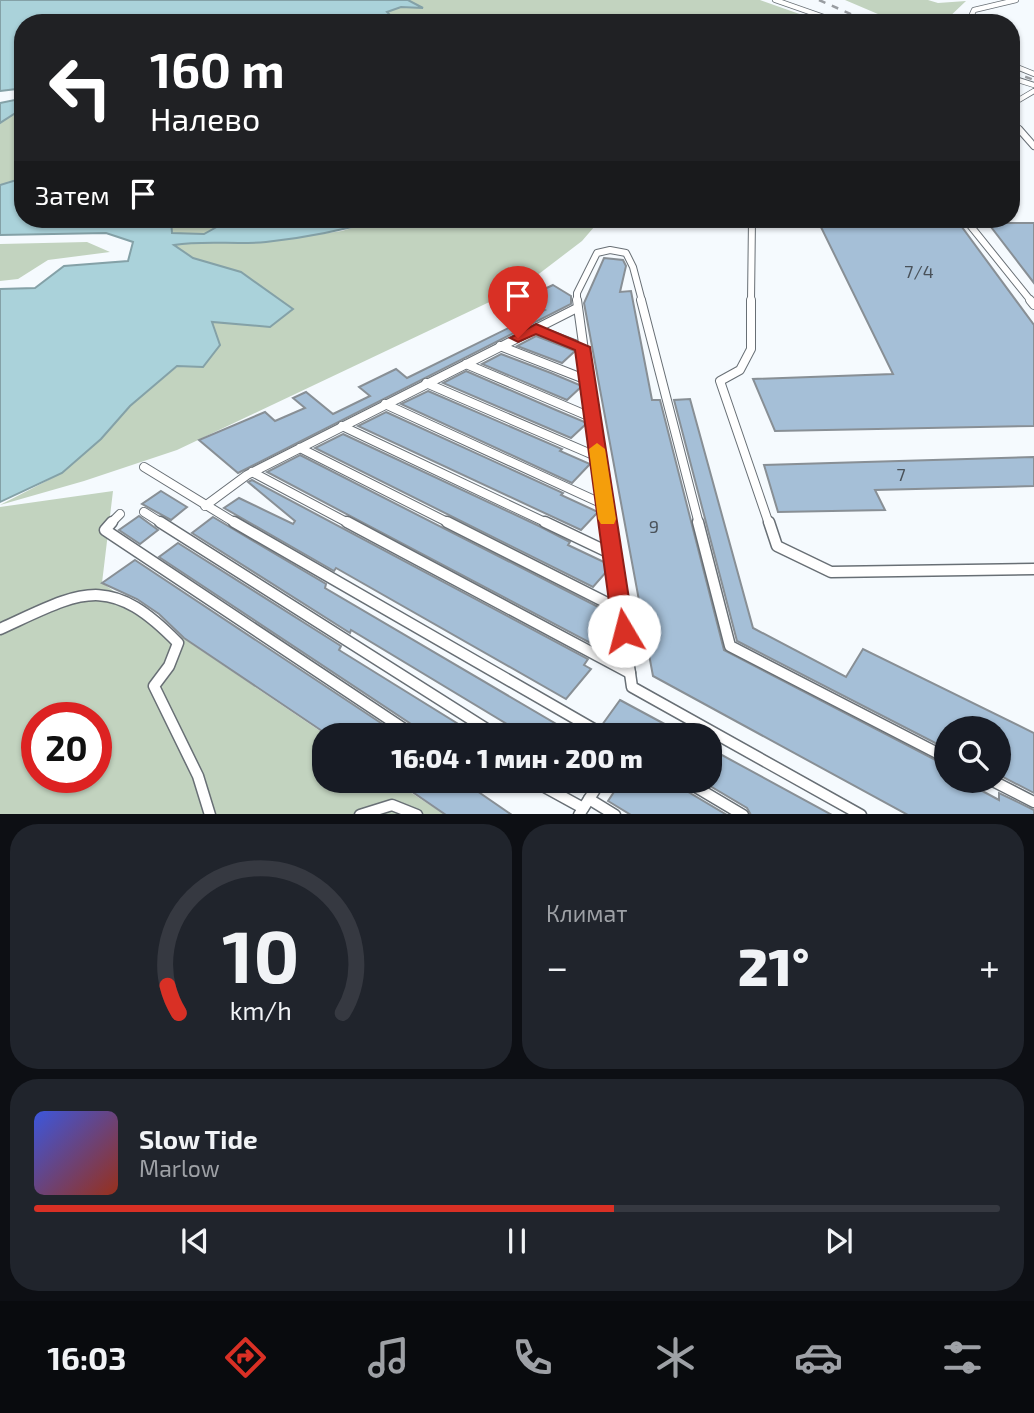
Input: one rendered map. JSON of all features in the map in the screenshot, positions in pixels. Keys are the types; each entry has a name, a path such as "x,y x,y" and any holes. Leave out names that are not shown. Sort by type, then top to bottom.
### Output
{"lane":[{"path":"775,0 815,14"},
{"path":"972,14 974,10 1016,0"},
{"path":"1020,80 1034,85"},
{"path":"1020,83 1026,82"},
{"path":"1020,130 1034,146"},
{"path":"752,228 751,349 740,370 720,381 777,546 831,572 1034,569"},
{"path":"972,228 1034,305"},
{"path":"861,814 632,687 577,308 577,293 597,253 610,250 626,253 634,267 730,646 934,751"},
{"path":"205,506 252,472 577,308"},
{"path":"536,329 582,347"},
{"path":"500,346 587,380"},
{"path":"466,364 593,418"},
{"path":"426,383 598,457"},
{"path":"385,404 605,505"},
{"path":"342,426 612,554"},
{"path":"300,448 621,610"},
{"path":"144,467 205,506 583,723"},
{"path":"252,472 630,673"},
{"path":"144,512 477,723"},
{"path":"120,514 105,530 395,723"},
{"path":"0,629 74,597 97,593 124,602 155,619 178,643 169,666 154,686 198,776 210,814"},
{"path":"1011,790 1034,802"},
{"path":"558,793 584,807 615,814"},
{"path":"707,793 743,814"},
{"path":"360,814 393,805 417,814"}],"green space":[{"path":"408,0 760,0 800,14 386,13 401,7 422,7"},
{"path":"845,0 928,0 938,3 966,1 952,14 878,14"},
{"path":"14,114 14,181 0,185 0,123"},
{"path":"172,228 215,228 204,234 172,233"},
{"path":"352,228 593,228 582,241 523,286 177,450 0,505 62,473 101,439 130,406 178,366 212,322 270,327 293,309 241,272 193,258 173,245 208,241 264,242"},
{"path":"87,242 110,252 48,260 18,279 0,281 0,244"},
{"path":"113,491 102,583 312,726 312,793 412,793 444,814 0,814 0,507"}],"water":[{"path":"0,0 408,0 423,8 401,7 387,12 389,14 14,14 14,89 0,91"},
{"path":"14,100 14,114 0,123 0,103"},
{"path":"14,181 14,228 172,228 172,233 204,234 215,228 348,228 254,243 174,245 193,258 241,272 293,309 270,327 212,322 220,345 203,367 177,366 130,406 101,439 62,473 0,502 0,289 35,288 64,266 128,261 133,242 106,233 0,235 0,185"}],"building":[{"path":"1020,223 1034,223 1034,283 992,228 1020,228"},
{"path":"821,228 963,228 1034,325 1034,426 775,431 753,379 893,374"},
{"path":"604,258 623,260 626,266 620,292 631,291 652,400 660,400 724,650 934,759 934,793 986,793 999,800 999,793 1034,810 1034,814 906,814 653,676 584,303"},
{"path":"553,285 571,296 571,304 238,473 199,440 265,412 275,421 305,408 293,398 306,392 333,414 370,396 359,387 396,369 407,378 545,310 525,298"},
{"path":"536,336 575,351 562,363 517,346"},
{"path":"501,354 582,386 567,400 482,364"},
{"path":"466,371 587,423 571,438 443,383"},
{"path":"428,391 562,449 560,451 590,464 572,483 401,404"},
{"path":"690,399 753,628 846,677 863,649 999,716 934,716 934,742 737,641 674,400"},
{"path":"386,412 563,493 561,495 598,512 581,530 358,426"},
{"path":"343,434 570,542 568,545 606,563 607,571 593,587 315,448"},
{"path":"300,455 614,615 615,625 598,647 267,472"},
{"path":"1034,457 1034,486 875,490 885,510 778,512 764,465"},
{"path":"252,480 588,659 584,665 591,669 566,699 336,568 334,571 224,508 239,498 293,524 295,521 248,482"},
{"path":"161,491 187,507 171,520 142,504"},
{"path":"139,516 158,530 140,544 119,530"},
{"path":"213,517 326,584 325,588 555,723 505,723 351,630 350,633 192,533"},
{"path":"178,543 341,646 339,650 457,723 409,723 159,557"},
{"path":"135,560 381,723 312,724 184,638 159,614 137,599 102,583"},
{"path":"620,700 663,723 603,723"},
{"path":"1011,722 1034,733 1034,793 1011,781"},
{"path":"722,755 830,814 750,814 747,808 722,793"},
{"path":"414,793 480,793 511,814 445,814"},
{"path":"613,793 690,793 725,814 629,814 608,801"}],"railway":[{"path":"819,0 851,14"},
{"path":"1020,75 1034,80"}],"slow traffic":[{"path":"597,449 607,519"}],"route":[{"path":"518,338 536,329 582,347 624,631"}]}
